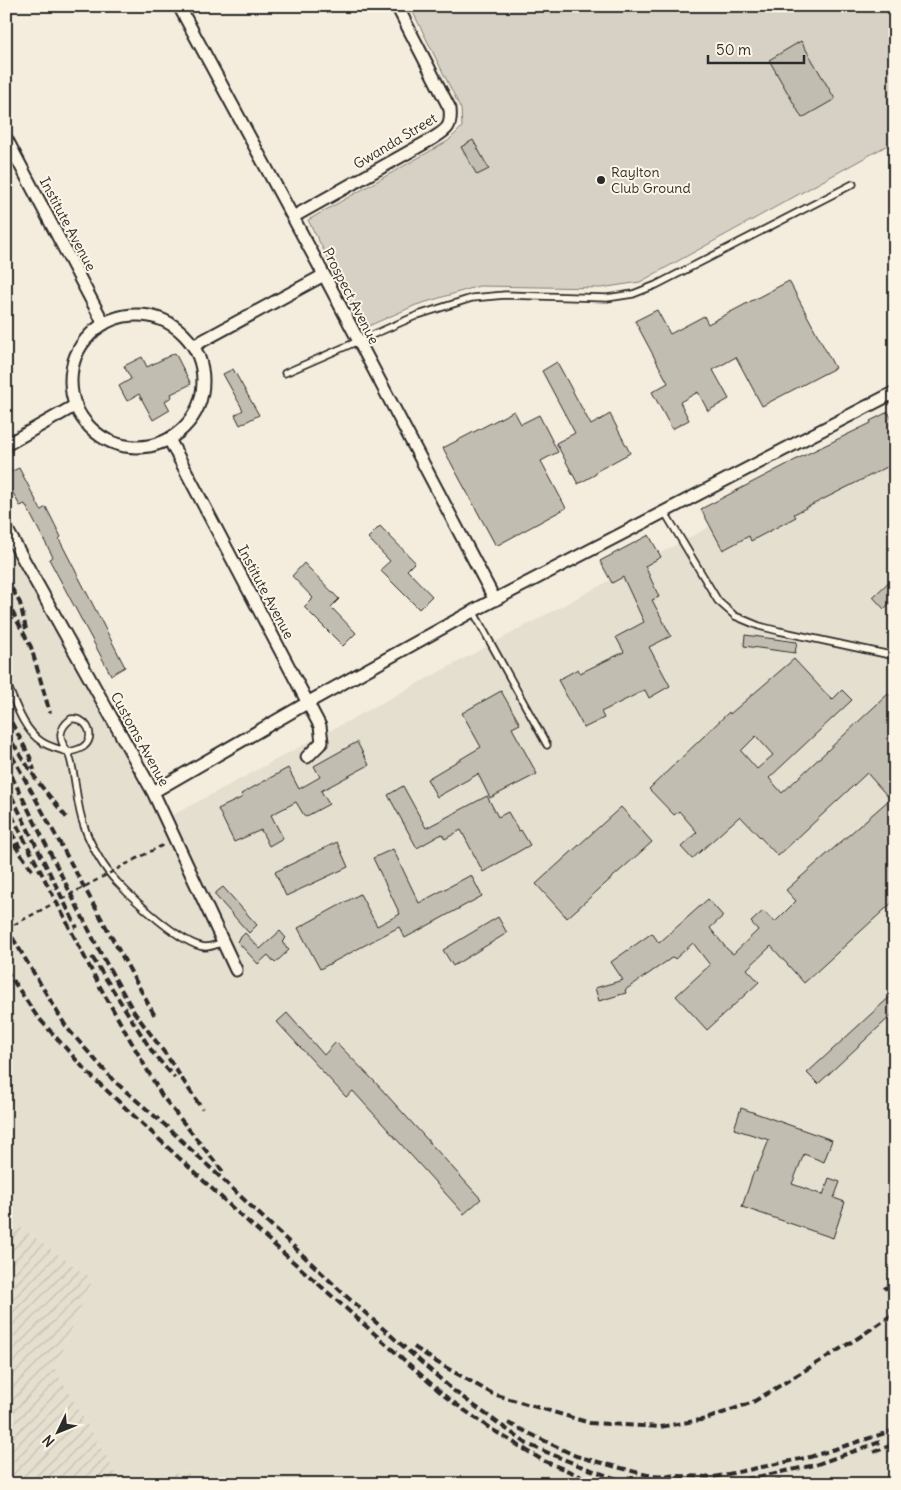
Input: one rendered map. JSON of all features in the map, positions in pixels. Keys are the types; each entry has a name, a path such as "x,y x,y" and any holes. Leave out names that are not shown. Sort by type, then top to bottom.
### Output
{"street":[{"name":"Prospect Avenue","path":"179,6 324,275 495,600"},
{"name":"Gwanda Street","path":"293,217 447,129 451,120 450,110 397,6"},
{"name":"Institute Avenue","path":"6,138 104,324"},
{"path":"193,346 324,275"},
{"path":"128,316 153,317 176,327 193,346 202,366 202,394 198,408 186,426 169,439 148,446 126,446 105,438 88,424 76,405 72,387 72,368 78,350 90,335 104,324 128,316"},
{"path":"154,792 307,703 473,611 895,392"},
{"path":"6,445 76,405"},
{"name":"Institute Avenue","path":"169,439 320,726 322,742 307,757"},
{"name":"Customs Avenue","path":"6,528 154,792 236,970"}],"lane":[{"path":"285,373 418,315 472,298 505,295 607,298 633,294 656,285 853,184"},
{"path":"664,511 718,601 735,616 779,632 895,656"},
{"path":"473,611 546,745"},
{"path":"6,682 27,726 33,735 44,744 68,752 78,750 86,745 90,736 90,729 80,720 71,719 62,728 60,741 68,752 73,771 77,806 84,828 95,850 116,881 174,933 194,944 204,947 211,947 223,942"}],"path":[{"path":"6,929 176,839"}],"shaded area":[{"name":"Raylton Club Ground","path":"410,6 895,6 895,141 640,282 601,288 479,286 416,305 364,328 308,220 448,141 462,127 461,109"},
{"path":"895,427 895,1484 196,1484 187,1471 134,1484 122,1484 55,1369 93,1279 6,1217 6,538 160,822"},
{"path":"6,1217 93,1279 55,1369 122,1484 6,1484"},
{"path":"187,1471 196,1484 134,1484"}],"building":[{"path":"801,41 835,99 802,118 769,60"},
{"path":"473,140 489,169 477,175 461,147"},
{"path":"789,281 835,368 762,406 736,357 713,370 729,399 708,411 698,392 680,402 689,420 672,429 652,392 668,383 635,321 657,310 670,334 704,316 708,324"},
{"path":"175,353 191,384 171,394 172,397 165,401 170,410 153,420 139,394 127,401 119,386 131,379 124,366 142,357 147,367"},
{"path":"557,362 591,425 610,414 630,453 595,472 596,474 578,484 556,443 575,433 542,371"},
{"path":"233,369 259,415 240,425 235,415 243,410 223,374"},
{"path":"514,411 521,424 539,415 558,452 541,461 566,508 496,546 443,448"},
{"path":"888,412 895,424 895,463 794,514 796,517 751,541 749,536 723,550 701,509 871,423 870,421"},
{"path":"19,468 41,510 46,507 61,537 59,539 125,667 111,675 49,559 53,557 25,504 20,506 6,480 6,474"},
{"path":"380,526 415,562 407,570 432,596 419,609 380,570 390,561 368,538"},
{"path":"649,535 661,557 645,566 659,597 652,600 671,636 649,647 670,686 649,698 645,690 601,712 604,718 584,728 558,680 578,669 580,673 624,652 616,637 644,622 623,577 612,583 600,561"},
{"path":"304,563 339,599 331,607 356,633 343,646 304,607 313,598 292,576"},
{"path":"895,576 895,598 884,609 873,597"},
{"path":"745,635 797,642 795,653 744,646"},
{"path":"794,659 832,700 842,690 852,700 769,778 782,793 888,694 895,700 895,900 804,983 771,946 747,969 759,982 707,1030 676,996 710,965 693,943 675,959 673,957 625,990 626,993 599,1001 595,988 623,980 611,962 652,933 659,943 708,899 723,916 710,928 733,954 758,930 751,922 763,911 775,922 796,901 786,890 890,799 867,773 778,856 740,816 692,859 681,847 697,832 679,811 674,815 649,789 729,712 730,714","holes":["756,736 773,755 757,769 741,751"]},
{"path":"501,691 520,724 512,728 537,774 490,798 478,774 437,797 427,779 481,747 462,713"},
{"path":"357,742 369,765 321,791 329,804 305,817 296,802 271,815 283,838 269,846 261,830 234,842 218,809 243,797 241,794 288,768 299,789 320,777 314,766"},
{"path":"403,786 426,828 487,796 498,817 508,812 530,845 483,872 461,830 445,839 442,834 417,848 388,795"},
{"path":"621,807 652,842 567,918 536,884"},
{"path":"337,842 348,867 286,896 275,872"},
{"path":"393,849 419,903 471,875 482,896 405,938 399,927 320,969 298,928 360,894 377,926 400,914 373,858"},
{"path":"223,887 257,925 249,933 214,894"},
{"path":"498,917 507,933 453,966 443,950"},
{"path":"280,931 286,938 282,942 289,950 275,963 268,955 258,964 237,941 245,933 260,949"},
{"path":"895,992 895,1012 818,1084 807,1073"},
{"path":"287,1013 324,1055 336,1042 375,1082 481,1199 464,1214 353,1091 346,1097 277,1022"},
{"path":"741,1108 832,1140 824,1162 804,1154 792,1184 823,1195 829,1178 840,1182 834,1198 845,1202 833,1238 742,1207 754,1171 756,1172 769,1140 734,1129"}],"railway":[{"path":"6,578 20,603 26,629"},
{"path":"6,600 31,647 50,713"},
{"path":"6,712 30,757 34,770"},
{"path":"6,733 38,782 67,818"},
{"path":"6,745 155,1016"},
{"path":"6,765 101,954 134,1012 167,1056 202,1109"},
{"path":"6,785 77,928"},
{"path":"6,804 99,985 162,1096 224,1173"},
{"path":"6,821 20,848"},
{"path":"14,844 34,873"},
{"path":"6,927 67,1028 114,1081 165,1125 346,1296 454,1391 527,1444 617,1479 663,1484"},
{"path":"92,957 153,1053 175,1078"},
{"path":"6,970 36,1015 88,1073 237,1212 446,1397 488,1427 544,1461 603,1484"},
{"path":"884,1289 895,1283"},
{"path":"414,1347 493,1394 590,1423 660,1427 706,1419 753,1402 858,1338 895,1313"},
{"path":"508,1423 576,1456 647,1475 714,1477 810,1457 895,1430"},
{"path":"722,1484 815,1465 883,1441"},
{"path":"874,1452 895,1444"},
{"path":"761,1484 783,1479"}],"place":[{"name":"Raylton Club Ground","path":"601,180"}]}
